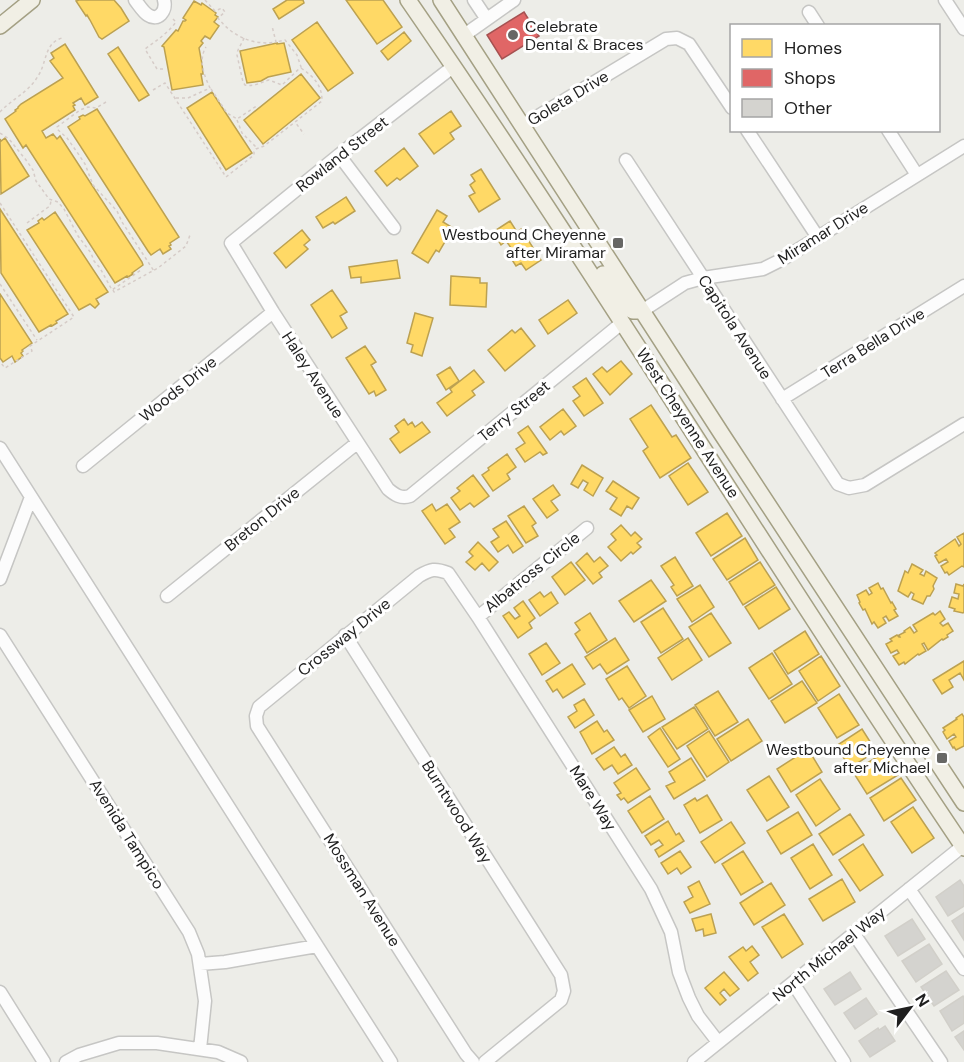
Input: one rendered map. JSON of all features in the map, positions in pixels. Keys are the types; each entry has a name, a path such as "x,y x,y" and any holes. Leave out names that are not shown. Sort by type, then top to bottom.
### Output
{"main road":[{"name":"West Cheyenne Avenue","path":"408,0 623,322 802,601 964,846"},
{"name":"West Cheyenne Avenue","path":"441,0 964,803"},
{"path":"0,26 24,2"},
{"path":"551,213 566,225 628,308 633,311 642,311"},
{"path":"623,322 633,321 640,324 708,422 723,436"}],"street":[{"path":"135,0 146,21 154,17 163,6"},
{"path":"474,0 486,18"},
{"path":"463,36 514,0"},
{"path":"945,0 964,29"},
{"path":"809,12 817,24"},
{"name":"Goleta Drive","path":"522,126 666,39 677,38 689,44 730,105"},
{"name":"Rowland Street","path":"231,243 454,66"},
{"path":"748,132 818,236"},
{"path":"889,132 917,175"},
{"name":"Miramar Drive","path":"642,311 685,283 763,269 783,259 964,146"},
{"path":"339,155 393,228"},
{"name":"Capitola Avenue","path":"626,160 838,484 849,488 865,485 964,424"},
{"name":"Haley Avenue","path":"231,243 388,489 396,496 404,498"},
{"name":"Terra Bella Drive","path":"782,399 964,286"},
{"name":"Woods Drive","path":"83,466 273,312"},
{"name":"Terry Street","path":"404,498 410,496 623,322"},
{"name":"Breton Drive","path":"167,596 357,443"},
{"path":"0,448 391,1062"},
{"path":"0,579 31,497"},
{"name":"Albatross Circle","path":"478,617 587,528"},
{"name":"Crossway Drive","path":"256,716 259,706 419,576 431,570 440,570"},
{"name":"Mare Way","path":"440,570 448,573 478,617 651,890 671,932 679,972 689,998 698,1016 718,1042"},
{"name":"Avenida Tampico","path":"0,634 189,932 198,954 205,1001 200,1049"},
{"name":"Burntwood Way","path":"345,635 561,975 564,991 561,999 485,1062"},
{"name":"Mossman Avenue","path":"256,716 257,726 473,1062"},
{"name":"North Michael Way","path":"694,1062 964,846"},
{"path":"909,889 964,969"},
{"path":"854,934 941,1062"},
{"path":"200,964 225,962 317,946"},
{"path":"793,983 844,1062"},
{"path":"0,992 44,1062"},
{"path":"66,1062 79,1055 119,1043 157,1043 200,1049 218,1052 241,1062"}],"path":[{"path":"153,90 165,82 226,177 254,155 257,148 264,146 322,101 322,93 315,78 301,67 297,55 285,40 254,42 244,38 231,31 218,18 225,12 222,8 215,11 205,0"},
{"path":"163,6 176,22 163,37 146,49 158,69 163,69"},
{"path":"272,26 276,42"},
{"path":"0,112 37,80 48,49 56,40 62,38"},
{"path":"244,38 237,55 245,85 258,85 269,80 282,85 301,67"},
{"path":"206,47 203,51 203,72 210,88 227,112 237,119 242,133 257,148"},
{"path":"175,98 188,98 210,88"},
{"path":"106,102 96,108 88,107 80,110 61,123 57,129 77,152 93,185 117,211 154,271"},
{"path":"237,119 258,105"},
{"path":"295,122 304,134"},
{"path":"0,133 9,139 22,154 33,170 36,181 49,199 58,202 64,208 112,290"},
{"path":"27,223 50,206 51,200"},
{"path":"0,203 74,317 37,340 30,346 32,351 7,368 0,362"},
{"path":"112,290 114,292 154,271 186,246 189,235"},
{"path":"112,290 141,270"},
{"path":"0,284 37,340"}],"building: Homes":[{"path":"114,0 129,21 102,39 76,1"},
{"path":"287,0 303,0 304,3 279,19 273,9"},
{"path":"346,0 383,0 402,27 377,44"},
{"path":"194,1 201,5 202,3 216,13 218,17 214,22 219,26 210,39 205,36 199,48 203,85 172,90 162,46 186,20 183,18"},
{"path":"317,22 353,73 328,91 292,40"},
{"path":"404,32 411,41 388,60 381,51"},
{"path":"284,43 291,72 247,83 240,51"},
{"path":"65,44 98,97 85,105 81,98 73,103 75,110 42,131 46,138 53,134 57,139 60,136 142,262 143,265 133,274 115,283 26,145 23,148 5,119 21,104 63,78 50,61 54,58 51,53"},
{"path":"118,47 149,95 139,101 108,54"},
{"path":"301,74 320,98 263,144 244,120"},
{"path":"212,92 252,153 226,170 187,108"},
{"path":"97,109 179,237 170,243 171,249 163,254 160,249 151,255 148,251 68,127 80,119 79,117"},
{"path":"451,111 461,126 450,133 454,139 434,154 419,134"},
{"path":"5,138 29,176 1,194 0,139 1,141"},
{"path":"404,148 418,166 400,180 397,178 387,186 375,171"},
{"path":"481,169 500,199 479,212 469,196 475,193 470,185 475,181 471,175"},
{"path":"346,197 355,211 335,224 333,222 323,228 316,217"},
{"path":"0,209 68,314 56,321 57,323 39,332 1,273"},
{"path":"437,210 447,216 443,222 453,228 439,252 436,250 428,263 412,253"},
{"path":"55,212 108,292 96,299 99,304 95,308 90,304 79,310 27,230 39,223 38,221 42,218 44,220"},
{"path":"510,221 517,232 521,229 541,260 526,270 521,263 516,266 507,252 512,249 506,241 501,245 493,232"},
{"path":"302,230 310,240 304,245 308,249 286,268 274,253"},
{"path":"397,260 400,278 361,283 361,277 351,278 349,267"},
{"path":"451,276 480,278 480,283 487,283 486,307 450,305"},
{"path":"332,290 347,312 340,316 347,328 332,338 311,305"},
{"path":"0,294 32,343 22,350 23,356 15,362 12,356 3,362 0,358"},
{"path":"568,300 577,313 548,334 539,320"},
{"path":"415,313 433,318 422,356 411,352 413,345 407,343"},
{"path":"521,328 535,346 505,371 488,350 512,330 515,333"},
{"path":"365,346 376,362 371,365 386,390 376,396 374,391 369,394 346,358"},
{"path":"621,361 632,374 610,395 593,374 602,367 607,372"},
{"path":"450,367 459,381 446,390 437,375"},
{"path":"474,370 484,382 472,391 475,395 447,416 437,403"},
{"path":"586,378 603,403 584,416 573,401 580,396 573,387"},
{"path":"651,405 672,437 676,435 691,458 660,478 643,451 648,447 630,419"},
{"path":"563,409 576,426 564,435 561,431 550,440 540,427"},
{"path":"404,419 408,425 412,422 415,427 422,422 430,432 400,453 390,439 399,432 395,426"},
{"path":"528,426 547,453 543,455 540,452 525,462 516,449 525,443 518,433"},
{"path":"507,454 516,467 507,474 510,479 493,491 482,475"},
{"path":"688,463 708,492 688,505 669,476"},
{"path":"582,465 603,478 593,496 584,490 588,483 583,480 578,488 571,484"},
{"path":"473,475 489,496 474,507 470,503 460,510 451,498 460,491 457,488"},
{"path":"613,481 639,498 632,509 627,506 621,516 610,509 617,498 606,491"},
{"path":"553,485 560,495 551,501 558,510 547,518 533,499"},
{"path":"432,504 436,511 447,504 460,522 449,529 455,537 445,544 422,511"},
{"path":"524,506 536,523 532,526 538,536 526,543 508,516"},
{"path":"727,513 742,536 711,556 696,533"},
{"path":"506,521 523,546 513,553 508,545 498,552 491,542 499,537 493,529"},
{"path":"621,525 631,536 635,532 642,539 637,543 641,547 621,561 608,547 616,540 611,534"},
{"path":"964,533 964,567 962,566 949,575 941,566 948,562 946,559 939,563 935,553 955,539 959,546 961,544 957,537"},
{"path":"745,538 758,560 727,580 713,559"},
{"path":"478,542 498,562 489,571 482,563 475,570 466,562 473,556 469,552"},
{"path":"587,553 594,562 600,557 608,566 599,573 602,577 593,584 576,563"},
{"path":"675,557 693,586 677,596 671,587 674,585 661,566"},
{"path":"571,562 585,580 565,595 552,577"},
{"path":"760,562 775,585 743,605 729,582"},
{"path":"912,564 923,570 920,574 924,576 926,571 937,578 934,589 923,604 912,599 914,594 911,592 908,597 898,591 905,571 908,573"},
{"path":"651,580 666,601 634,622 619,601"},
{"path":"878,583 892,602 898,616 889,621 886,616 883,618 886,623 878,628 874,622 872,624 865,609 863,610 857,595 866,590 869,595 872,593 869,588"},
{"path":"956,584 963,586 964,584 963,613 949,607 952,597 958,599 959,594 954,593"},
{"path":"700,585 714,607 692,622 677,599"},
{"path":"776,587 790,609 759,629 745,607"},
{"path":"540,592 544,597 551,592 558,603 540,616 529,600"},
{"path":"523,601 535,618 529,623 532,628 518,638 503,616 509,612 515,619 520,616 514,608"},
{"path":"663,608 683,639 661,653 641,622"},
{"path":"940,611 945,619 940,623 943,626 948,623 953,631 928,650 924,643 922,644 926,651 905,664 904,662 899,665 893,656 899,653 897,650 891,653 886,644 897,635 900,637 899,635 910,627 914,633 917,631 913,625"},
{"path":"590,613 607,640 587,653 575,634 580,630 575,623"},
{"path":"711,613 731,643 709,657 689,627"},
{"path":"805,631 819,654 788,674 774,651"},
{"path":"615,638 629,660 607,674 600,664 593,669 585,657"},
{"path":"688,638 702,660 672,680 658,658"},
{"path":"546,643 560,663 542,675 529,654"},
{"path":"772,653 792,684 769,699 749,668"},
{"path":"821,656 840,686 818,701 799,671"},
{"path":"964,661 964,680 960,673 949,680 953,687 942,694 933,680"},
{"path":"572,664 585,684 563,698 557,689 553,692 546,681"},
{"path":"627,666 646,696 629,708 622,698 619,700 606,679"},
{"path":"802,681 817,703 785,723 771,701"},
{"path":"718,691 738,722 715,736 695,705"},
{"path":"839,694 859,725 837,738 818,708"},
{"path":"652,696 665,719 643,732 629,710"},
{"path":"584,699 594,715 575,728 568,717 577,711 574,705"},
{"path":"694,707 708,729 677,749 662,727"},
{"path":"962,714 964,717 964,746 956,750 949,741 956,737 954,734 947,739 943,728"},
{"path":"748,719 762,741 731,761 717,739"},
{"path":"597,721 604,732 607,730 614,740 592,754 580,732"},
{"path":"660,728 680,759 668,767 648,737"},
{"path":"862,729 876,751 850,768 836,746"},
{"path":"709,731 729,762 707,777 687,746"},
{"path":"614,747 621,757 625,754 632,765 618,774 612,765 604,770 596,759"},
{"path":"808,749 822,772 791,792 777,769"},
{"path":"883,753 898,775 867,794 853,772"},
{"path":"691,758 705,780 674,799 666,786 675,782 669,772"},
{"path":"636,768 650,789 628,803 617,795 621,793 614,783"},
{"path":"769,776 789,807 767,821 747,790"},
{"path":"901,778 916,800 884,821 870,798"},
{"path":"820,779 840,809 816,826 796,795"},
{"path":"707,795 722,820 700,833 684,805 695,798 697,801"},
{"path":"650,796 664,819 642,833 628,811"},
{"path":"913,807 934,838 912,853 891,822"},
{"path":"798,812 812,835 781,854 767,831"},
{"path":"850,814 864,835 833,855 819,834"},
{"path":"668,821 676,835 679,833 684,841 659,857 655,850 663,845 659,840 651,845 645,836"},
{"path":"731,822 745,843 715,863 701,842"},
{"path":"813,844 832,875 810,889 791,858"},
{"path":"863,844 883,875 860,891 839,860"},
{"path":"680,851 691,867 681,874 677,868 668,874 661,863"},
{"path":"743,851 763,882 741,895 722,864"},
{"path":"842,879 855,902 823,921 809,899"},
{"path":"699,881 710,904 690,913 684,902 693,897 688,887"},
{"path":"771,883 785,905 754,925 740,903"},
{"path":"711,914 716,933 704,936 703,929 696,931 692,919"},
{"path":"784,914 803,944 782,958 762,927"},
{"path":"752,946 759,955 750,962 758,973 748,981 729,957 743,947 746,951"},
{"path":"724,972 739,989 730,996 724,989 720,993 726,1000 720,1005 705,988"}],"building: Shops":[{"name":"Celebrate Dental & Braces","path":"524,12 539,36 502,59 487,35"}],"building: Other":[{"path":"960,880 964,886 964,906 948,916 936,897"},
{"path":"964,913 964,940 952,921"},
{"path":"912,919 925,939 898,956 885,936"},
{"path":"929,944 942,964 916,982 902,961"},
{"path":"946,971 959,990 934,1006 921,987"},
{"path":"850,972 861,989 835,1005 824,989"},
{"path":"963,996 964,1023 952,1031 940,1011"},
{"path":"866,998 877,1014 855,1029 844,1013"},
{"path":"885,1026 895,1041 870,1057 859,1041"},
{"path":"964,1031 964,1050 955,1037"}],"place":[{"name":"Celebrate Dental & Braces","path":"513,35"},
{"name":"Westbound Cheyenne after Miramar","path":"618,243"},
{"name":"Westbound Cheyenne after Michael","path":"942,758"}]}
